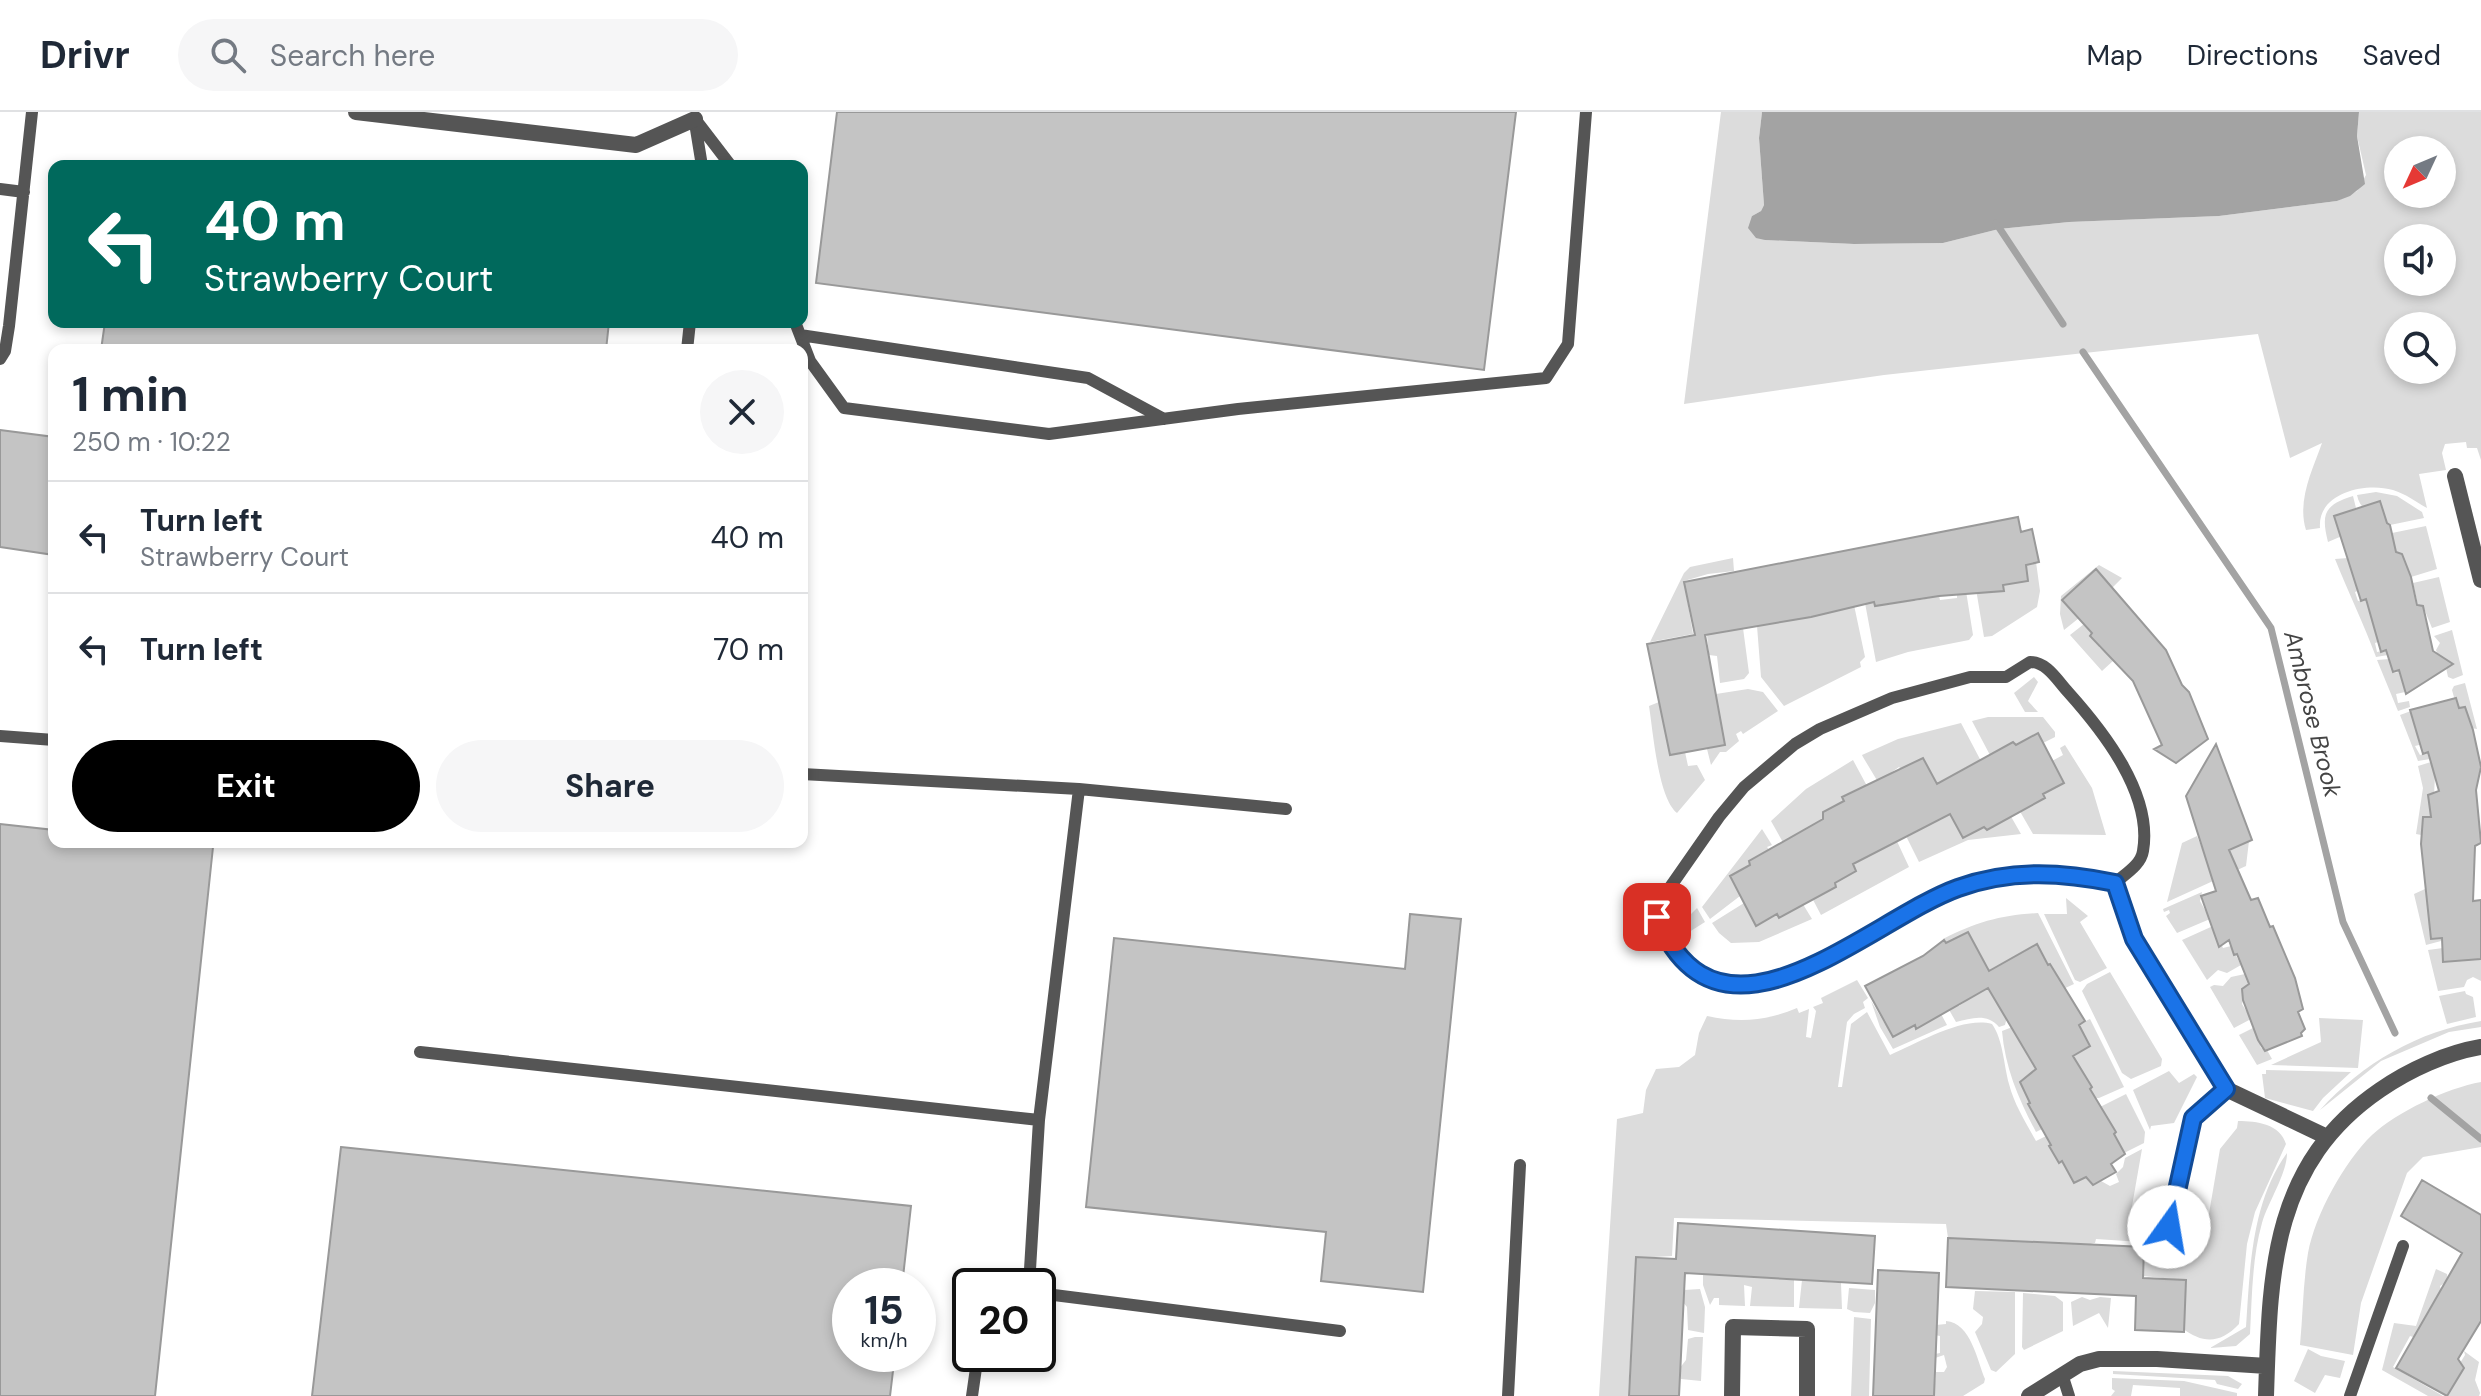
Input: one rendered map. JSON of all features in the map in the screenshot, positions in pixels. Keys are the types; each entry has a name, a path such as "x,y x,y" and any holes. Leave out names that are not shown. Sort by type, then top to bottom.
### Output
{"street":[{"path":"356,112 636,145 695,115"},
{"path":"2455,476 2481,580"},
{"path":"2115,883 2134,939 2226,1089 2327,1137"},
{"path":"2266,1396 2272,1276 2281,1228 2308,1167 2344,1117 2393,1080 2438,1059 2481,1047"},
{"path":"1732,1396 1733,1327 1807,1329 1807,1396"},
{"path":"2029,1396 2080,1364 2099,1359 2157,1359 2267,1366"}],"lane":[{"path":"0,359 5,351 9,326 32,112"},
{"path":"808,356 844,408 1049,434 1546,378 1568,344 1586,112"},
{"path":"695,115 701,160"},
{"path":"695,115 727,160"},
{"path":"0,189 24,192"},
{"path":"797,328 803,344"},
{"path":"800,335 1088,378 1165,419"},
{"path":"2030,662 2044,665 2093,720 2117,755 2134,790 2143,820 2143,853 2136,866 2115,883 2070,874 2038,873 1979,881 1954,889 1780,980 1760,984 1740,985 1700,973 1684,960 1657,917 1663,894 1719,817 1744,787 1795,744 1820,729 1892,698 1970,677 2006,677 2030,662"},
{"path":"0,736 48,740"},
{"path":"808,774 1079,789 1286,809"},
{"path":"1030,1268 1039,1120 1079,789"},
{"path":"420,1052 1039,1120"},
{"path":"2169,1227 2193,1118 2226,1089"},
{"path":"1508,1396 1520,1165"},
{"path":"2350,1396 2403,1246"},
{"path":"1056,1295 1340,1331"},
{"path":"972,1396 975,1372"},
{"path":"2062,1374 2069,1396"}],"shaded area":[{"path":"1721,112 1762,112 1759,138 1764,205 1752,216 1765,240 1854,244 1943,243 1999,229 2069,222 2219,216 2337,201 2357,191 2366,175 2357,136 2359,112 2481,112 2481,460 2477,448 2467,448 2466,442 2445,444 2442,453 2446,470 2419,474 2427,508 2393,490 2357,489 2334,498 2321,516 2320,528 2306,530 2304,497 2322,443 2290,458 2258,334 1884,375 1684,404"},
{"path":"1762,112 2359,112 2357,136 2365,184 2350,196 2337,201 2219,216 2069,222 1999,229 1943,243 1854,244 1765,240 1756,238 1748,228 1752,216 1764,205 1759,138"},
{"path":"2376,492 2397,496 2422,512 2424,518 2390,525 2362,506 2357,495"},
{"path":"2353,496 2356,508 2335,516 2342,536 2328,542 2327,512 2336,503"},
{"path":"2426,526 2437,569 2411,577 2396,554 2392,533"},
{"path":"1733,558 1734,571 1684,581 1693,634 1650,642 1684,573 1690,567"},
{"path":"2348,558 2363,589 2355,592 2358,601 2367,599 2385,640 2375,643 2377,652 2387,650 2388,655 2376,657 2335,559"},
{"path":"2036,562 2040,591 2037,607 1992,636 1984,637 1976,589 1985,588 1986,593 2003,591 2003,585 2028,581 2026,564"},
{"path":"2099,565 2122,578 2112,588 2096,569 2062,599 2079,618 2064,630 2060,614 2061,596"},
{"path":"2439,577 2450,622 2432,628 2423,606 2418,605 2413,583"},
{"path":"1966,591 1973,635 1969,640 1876,662 1865,603 1873,602 1875,606 1892,604 1913,595 1915,601 1939,596 1940,600 1957,598 1957,593"},
{"path":"1854,605 1865,657 1860,662 1861,667 1784,706 1761,677 1757,626"},
{"path":"2084,624 2092,633 2090,636 2100,643 2099,647 2114,660 2102,671 2070,635"},
{"path":"1743,628 1749,673 1744,679 1720,683 1717,656 1709,655 1707,635"},
{"path":"2452,630 2463,675 2453,679 2448,677 2444,658 2438,656 2436,650 2440,643 2434,636"},
{"path":"2389,659 2393,673 2399,672 2405,692 2396,694 2398,703 2409,701 2410,707 2398,711 2377,660"},
{"path":"2034,677 2038,682 2028,701 2038,712 2025,712 2014,693"},
{"path":"2465,683 2477,729 2471,728 2463,707 2457,708 2452,690 2454,686"},
{"path":"1748,689 1763,692 1778,711 1743,734 1741,731 1736,734 1739,741 1726,752 1720,752 1711,765 1707,749 1725,745 1716,694"},
{"path":"1659,702 1670,755 1685,752 1688,766 1697,765 1705,780 1677,813 1665,793 1655,747 1649,706"},
{"path":"2411,711 2427,743 2415,746 2420,755 2429,752 2430,759 2418,761 2400,715"},
{"path":"1988,717 2043,717 2055,732 2055,737 2043,743 2036,734 2016,745 2013,742 1991,757 1972,721"},
{"path":"1961,723 1982,763 1975,767 1972,764 1956,773 1958,777 1939,787 1923,759 1902,770 1899,767 1878,782 1862,755 1898,739"},
{"path":"2065,745 2092,788 2106,835 2033,834 2018,808 2045,798 2043,794 2064,783 2052,761 2063,755 2060,748"},
{"path":"1853,760 1867,786 1843,796 1844,801 1824,824 1785,846 1771,821 1806,789"},
{"path":"2431,762 2435,775 2432,837 2416,834 2423,788 2418,766"},
{"path":"1943,799 1963,838 2009,813 2021,834 1968,840 1919,862 1904,832"},
{"path":"1762,829 1772,845 1767,847 1772,853 1730,876 1740,896 1710,919 1702,907"},
{"path":"2197,836 2205,856 2249,841 2246,866 2167,902 2182,843"},
{"path":"1895,837 1909,867 1821,915 1811,896 1818,892 1821,895 1836,887 1835,883 1851,861 1889,846 1887,841"},
{"path":"2425,889 2428,906 2440,928 2429,929 2431,939 2441,938 2441,941 2426,945 2414,894"},
{"path":"2202,892 2200,901 2210,919 2177,933 2166,916 2169,910 2164,912 2163,909"},
{"path":"2066,898 2088,916 2080,922 2107,968 2080,982 2075,980 2044,914 2067,914"},
{"path":"1801,901 1812,919 1759,942 1731,943 1712,923 1744,903 1756,926"},
{"path":"1671,905 1688,917 1697,908 1705,922 1686,934 1669,909"},
{"path":"2038,913 2074,984 2061,990 2035,945 1989,971 1968,932 1946,943 1943,939 1989,920"},
{"path":"2213,926 2223,948 2231,946 2241,965 2227,973 2218,970 2207,980 2182,940"},
{"path":"2443,948 2444,962 2481,959 2481,981 2473,977 2467,980 2464,987 2438,991 2428,950"},
{"path":"2110,972 2162,1059 2161,1066 2131,1079 2122,1073 2082,991 2087,984"},
{"path":"2245,974 2249,984 2242,1004 2251,1019 2234,1028 2210,987 2223,986 2231,977"},
{"path":"1857,980 1868,998 1863,1002 1865,1008 1847,1022 1838,1087 1842,1087 1851,1024 1867,1012 1890,1055 1954,1027 1992,1024 2001,1045 2011,1091 2021,1113 2036,1141 2048,1135 2052,1144 2049,1146 2074,1183 2086,1177 2093,1185 2101,1181 2110,1186 2119,1182 2116,1174 2123,1167 2125,1158 2142,1149 2128,1229 2205,1237 2220,1149 2237,1128 2238,1121 2260,1123 2279,1132 2286,1144 2255,1212 2247,1244 2239,1324 2225,1335 2211,1340 2197,1337 2182,1328 2186,1299 2184,1280 2143,1276 2144,1246 2141,1242 2096,1239 2095,1243 2090,1244 1948,1238 1946,1224 1674,1218 1672,1256 1636,1258 1628,1396 1599,1396 1617,1119 1643,1113 1646,1090 1656,1069 1679,1067 1695,1055 1699,1033 1707,1016 1753,1020 1797,1008 1799,1013 1809,1009 1806,1037 1811,1038 1816,1011 1813,1007 1823,1003 1821,998"},
{"path":"1991,983 2008,1013 2005,1025 1999,1027 1979,1018 1956,1022 1948,1008 1956,1003 1959,1006"},
{"path":"2465,991 2473,997 2476,1017 2447,1024 2439,996"},
{"path":"1871,1001 1893,1037 1915,1025 1916,1029 1940,1012 1947,1025 1893,1049 1880,1027"},
{"path":"2319,1018 2363,1020 2358,1068 2271,1065 2321,1042"},
{"path":"2090,1019 2124,1087 2099,1098 2095,1098 2089,1090 2092,1087 2071,1056 2090,1046 2079,1024"},
{"path":"2481,1021 2481,1027 2449,1032 2381,1061 2320,1110 2354,1078 2393,1052 2435,1033"},
{"path":"2015,1026 2020,1035 2017,1038 2026,1052 2029,1051 2040,1071 2020,1082 2030,1103 2028,1105 2044,1128 2036,1132 2006,1058 2002,1031"},
{"path":"2255,1027 2261,1048 2267,1050 2272,1059 2257,1065 2239,1035"},
{"path":"2266,1070 2351,1072 2313,1111 2265,1098 2262,1074 2266,1074"},
{"path":"2169,1071 2179,1083 2194,1074 2197,1077 2174,1123 2151,1126 2150,1130 2133,1090"},
{"path":"2481,1082 2481,1147 2423,1157 2407,1173 2361,1303 2353,1355 2300,1345 2305,1276 2312,1238 2324,1206 2351,1159 2372,1135 2395,1118 2438,1095"},
{"path":"2126,1094 2145,1132 2144,1143 2124,1153 2100,1107"},
{"path":"2287,1153 2256,1250 2250,1334 2236,1346 2210,1348 2246,1327 2251,1260 2259,1215 2275,1172"},
{"path":"2436,1269 2447,1274 2448,1281 2440,1286 2441,1290 2416,1338 2410,1336 2393,1367 2443,1396 2428,1396 2382,1370 2394,1323 2416,1326"},
{"path":"1703,1274 1794,1280 1794,1307 1750,1306 1752,1287 1744,1285 1745,1306 1719,1305 1719,1298 1714,1298 1710,1305 1703,1285"},
{"path":"1802,1280 1841,1283 1842,1309 1799,1308"},
{"path":"1849,1288 1875,1290 1875,1303 1870,1313 1847,1309"},
{"path":"1700,1289 1705,1307 1704,1333 1688,1330 1687,1307 1681,1300 1684,1290"},
{"path":"1975,1291 2015,1292 2015,1354 1996,1372 1991,1370 1975,1332 1982,1324 1983,1317 1973,1309"},
{"path":"2023,1293 2055,1296 2063,1302 2063,1331 2024,1350 2022,1347"},
{"path":"2082,1297 2090,1300 2111,1298 2108,1328 2099,1313 2073,1326 2071,1302"},
{"path":"1854,1317 1871,1319 1869,1396 1851,1396"},
{"path":"1946,1321 1955,1323 1967,1335 1985,1379 1984,1383 1963,1396 1934,1396 1936,1372 1944,1372 1947,1367 1944,1355 1935,1358 1935,1354 1940,1353 1940,1336 1935,1335 1936,1325 1946,1324"},
{"path":"1703,1337 1701,1381 1681,1379 1679,1369 1686,1360 1688,1339"},
{"path":"2308,1349 2321,1356 2345,1361 2340,1378 2325,1375 2315,1393 2294,1381"},
{"path":"2464,1351 2479,1362 2475,1380 2479,1396 2447,1396 2463,1369 2460,1363"},
{"path":"2113,1371 2228,1376 2242,1384 2238,1389 2217,1384 2215,1380 2113,1374"},
{"path":"2112,1378 2184,1381 2237,1393 2237,1396 2180,1396 2180,1388 2133,1385 2131,1396 2111,1396 2115,1391 2112,1389"}],"building":[{"path":"837,112 1516,112 1484,370 816,283"},
{"path":"104,328 608,328 607,344 102,344"},
{"path":"0,430 48,436 48,554 0,547"},
{"path":"2380,501 2396,552 2402,554 2411,577 2417,605 2423,606 2433,651 2453,664 2406,694 2399,670 2393,672 2386,650 2381,652 2366,599 2361,601 2334,516"},
{"path":"2018,517 2021,532 2032,529 2039,562 2026,565 2028,581 2003,585 2004,591 1939,596 1875,606 1874,602 1811,617 1705,635 1725,745 1670,755 1647,644 1695,635 1684,582"},
{"path":"2096,569 2166,650 2182,685 2189,692 2208,739 2176,763 2154,749 2162,745 2133,681 2090,636 2092,633 2062,600"},
{"path":"2456,698 2459,708 2465,707 2481,767 2476,790 2481,843 2475,846 2473,901 2481,900 2481,959 2443,962 2442,938 2431,939 2421,844 2423,817 2431,817 2428,795 2439,791 2428,752 2423,754 2410,710"},
{"path":"2038,733 2064,783 2043,794 2045,798 1987,830 1984,827 1963,838 1950,814 1853,864 1856,871 1835,883 1836,887 1779,918 1777,914 1756,926 1730,876 1750,865 1749,861 1823,819 1823,812 1844,801 1842,797 1923,758 1937,784 2013,742 2016,745"},
{"path":"2216,744 2252,840 2229,850 2251,900 2258,898 2270,927 2273,926 2295,978 2303,1009 2298,1012 2305,1029 2302,1036 2265,1051 2243,1000 2242,989 2249,984 2237,954 2234,955 2229,940 2219,947 2201,896 2216,891 2186,796"},
{"path":"0,824 48,829 48,848 213,848 155,1396 0,1396"},
{"path":"1410,914 1461,919 1423,1292 1321,1281 1326,1232 1086,1207 1114,938 1405,969"},
{"path":"1968,932 1989,971 2037,944 2085,1021 2079,1025 2090,1046 2073,1056 2125,1154 2111,1164 2116,1172 2093,1185 2086,1177 2074,1183 2049,1146 2020,1082 2036,1069 1988,988 1916,1029 1915,1025 1893,1037 1865,986 1923,956 1944,940 1946,943"},
{"path":"341,1147 911,1206 904,1268 832,1268 832,1372 893,1372 890,1396 312,1396"},
{"path":"2422,1180 2481,1215 2481,1321 2458,1359 2464,1368 2447,1396 2396,1368 2462,1253 2401,1216"},
{"path":"1678,1223 1875,1236 1872,1284 1685,1273 1679,1396 1629,1396 1636,1257 1676,1259"},
{"path":"1948,1238 2144,1247 2143,1278 2186,1280 2184,1332 2135,1330 2136,1296 1946,1287"},
{"path":"1878,1270 1939,1273 1934,1396 1873,1396"}],"waterway":[{"name":"Ambrose Brook","path":"1996,223 2063,324"},
{"name":"Ambrose Brook","path":"2083,352 2271,628 2343,922 2395,1033"},
{"name":"Ambrose Brook","path":"2431,1098 2481,1139"}],"route":[{"path":"1657,917 1684,960 1700,973 1740,985 1760,984 1780,980 1954,889 1979,881 2038,873 2070,874 2115,883 2134,939 2226,1089 2193,1118 2169,1227"}]}
